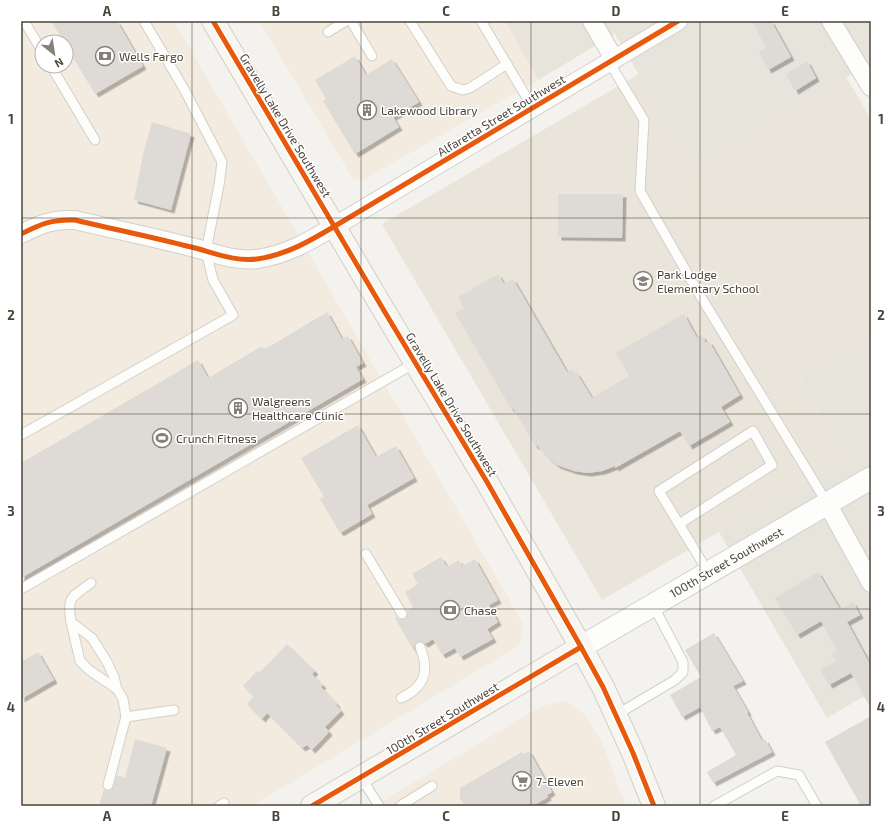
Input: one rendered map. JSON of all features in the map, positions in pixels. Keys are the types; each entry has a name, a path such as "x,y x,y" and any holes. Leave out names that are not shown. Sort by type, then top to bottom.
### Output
{"main road":[{"name":"Gravelly Lake Drive Southwest","path":"213,21 487,482 582,647 604,687 654,806"},
{"name":"100th Street Southwest","path":"312,806 582,647"}],"street":[{"path":"592,21 612,61"},
{"name":"Alfaretta Street Southwest","path":"21,234 50,222 59,220 75,220 206,251 229,258 255,259 273,256 289,251 335,226 678,21"},
{"path":"831,21 871,87"},
{"name":"100th Street Southwest","path":"582,647 871,478"},
{"path":"827,503 871,583"}],"lane":[{"path":"24,21 34,38"},
{"path":"21,435 233,315 213,280 206,251 222,162 184,89 144,21"},
{"path":"328,32 346,21"},
{"path":"351,21 372,56"},
{"path":"410,21 451,86 463,90 470,88 507,64"},
{"path":"481,21 533,108"},
{"path":"612,61 644,120 640,191 701,297 827,503"},
{"path":"56,74 95,140"},
{"path":"21,589 415,363"},
{"path":"679,524 772,465 753,431 659,491 708,572"},
{"path":"366,554 402,614"},
{"path":"91,583 72,597 69,607 80,661 89,670 117,689"},
{"path":"616,715 675,680 683,672 682,662 652,605"},
{"path":"71,622 92,638 107,662 114,677 117,689 123,699 126,717 108,785"},
{"path":"401,698 411,694 422,683 426,670 420,647"},
{"path":"126,717 174,710"},
{"path":"714,806 777,771 799,775 817,806"},
{"path":"361,777 379,806"},
{"path":"400,806 432,786"}],"shaded area":[{"path":"21,21 174,21 524,625 520,642 515,648 252,806 21,806"},
{"path":"259,21 505,21 538,80 363,180 353,179"},
{"path":"505,21 871,21 871,63 692,166 615,34 538,80"},
{"name":"Park Lodge Elementary School","path":"639,74 692,166 846,77 871,119 871,338 800,379 846,458 602,600 382,224"},
{"path":"871,338 871,692 827,718 719,532 846,458 800,379"},
{"path":"566,701 584,714 602,742 626,806 374,806 542,706"}],"building":[{"name":"Wells Fargo","path":"51,21 117,21 143,66 95,94 74,59 74,34 59,34"},
{"path":"752,21 771,21 791,57 768,70 759,52 766,48"},
{"name":"Lakewood Library","path":"355,56 366,75 392,59 419,102 393,117 399,127 355,154 323,101 326,99 315,80"},
{"path":"807,61 816,78 795,91 786,74"},
{"path":"152,122 191,134 171,210 134,200 143,154"},
{"path":"558,194 623,194 622,238 558,237"},
{"path":"498,274 504,284 513,279 567,372 573,369 575,373 576,372 592,398 629,376 616,353 684,314 697,338 702,335 706,343 709,341 740,395 721,407 730,422 689,446 680,431 615,468 615,466 602,471 588,473 574,471 557,465 547,457 537,445 535,446 513,408 511,409 455,313 464,308 458,297"},
{"path":"327,312 342,339 348,336 363,363 356,367 363,379 21,578 21,463 198,360 208,378 262,346 263,349 272,345"},
{"path":"358,425 376,457 396,446 414,478 367,505 372,514 340,533 320,499 324,497 301,458"},
{"name":"Chase","path":"441,557 447,567 459,560 462,566 475,559 498,600 489,605 498,622 487,629 493,639 460,657 455,648 442,655 433,639 425,644 421,641 418,642 414,646 414,651 395,618 405,619 407,617 407,611 413,607 405,592 418,584 412,574"},
{"path":"818,572 840,609 853,602 860,615 847,622 871,666 871,709 851,673 829,685 820,670 836,661 832,654 837,651 821,621 797,635 775,598"},
{"path":"714,633 743,681 733,686 762,741 765,739 772,752 713,783 707,772 736,755 720,727 712,731 700,707 682,717 670,695 701,677 685,650"},
{"path":"287,644 315,671 312,674 323,685 321,687 337,704 336,705 341,711 325,727 329,732 312,750 307,745 302,748 267,713 262,719 247,704 254,696 243,686 257,671 260,672"},
{"path":"38,652 54,680 21,699 21,662"},
{"path":"871,716 871,806 861,806 825,742"},
{"path":"135,739 167,748 151,806 99,806 104,789 107,791 112,789 117,775 125,778"},
{"name":"7-Eleven","path":"529,751 552,792 547,795 548,797 533,806 465,806 460,798 460,788 522,752 523,754"}],"cycle path":[{"path":"213,21 487,482 581,647 603,687 633,753 654,806"},
{"path":"21,234 47,223 60,220 75,220 176,243 232,258 248,260 257,259 288,251 326,232 678,21"},
{"path":"312,806 581,647"}],"place":[{"name":"Wells Fargo","path":"105,56"},
{"name":"Lakewood Library","path":"367,110"},
{"name":"Park Lodge Elementary School","path":"643,281"},
{"name":"Walgreens Healthcare Clinic","path":"238,408"},
{"name":"Crunch Fitness","path":"162,438"},
{"name":"Chase","path":"450,610"},
{"name":"7-Eleven","path":"522,781"}]}
